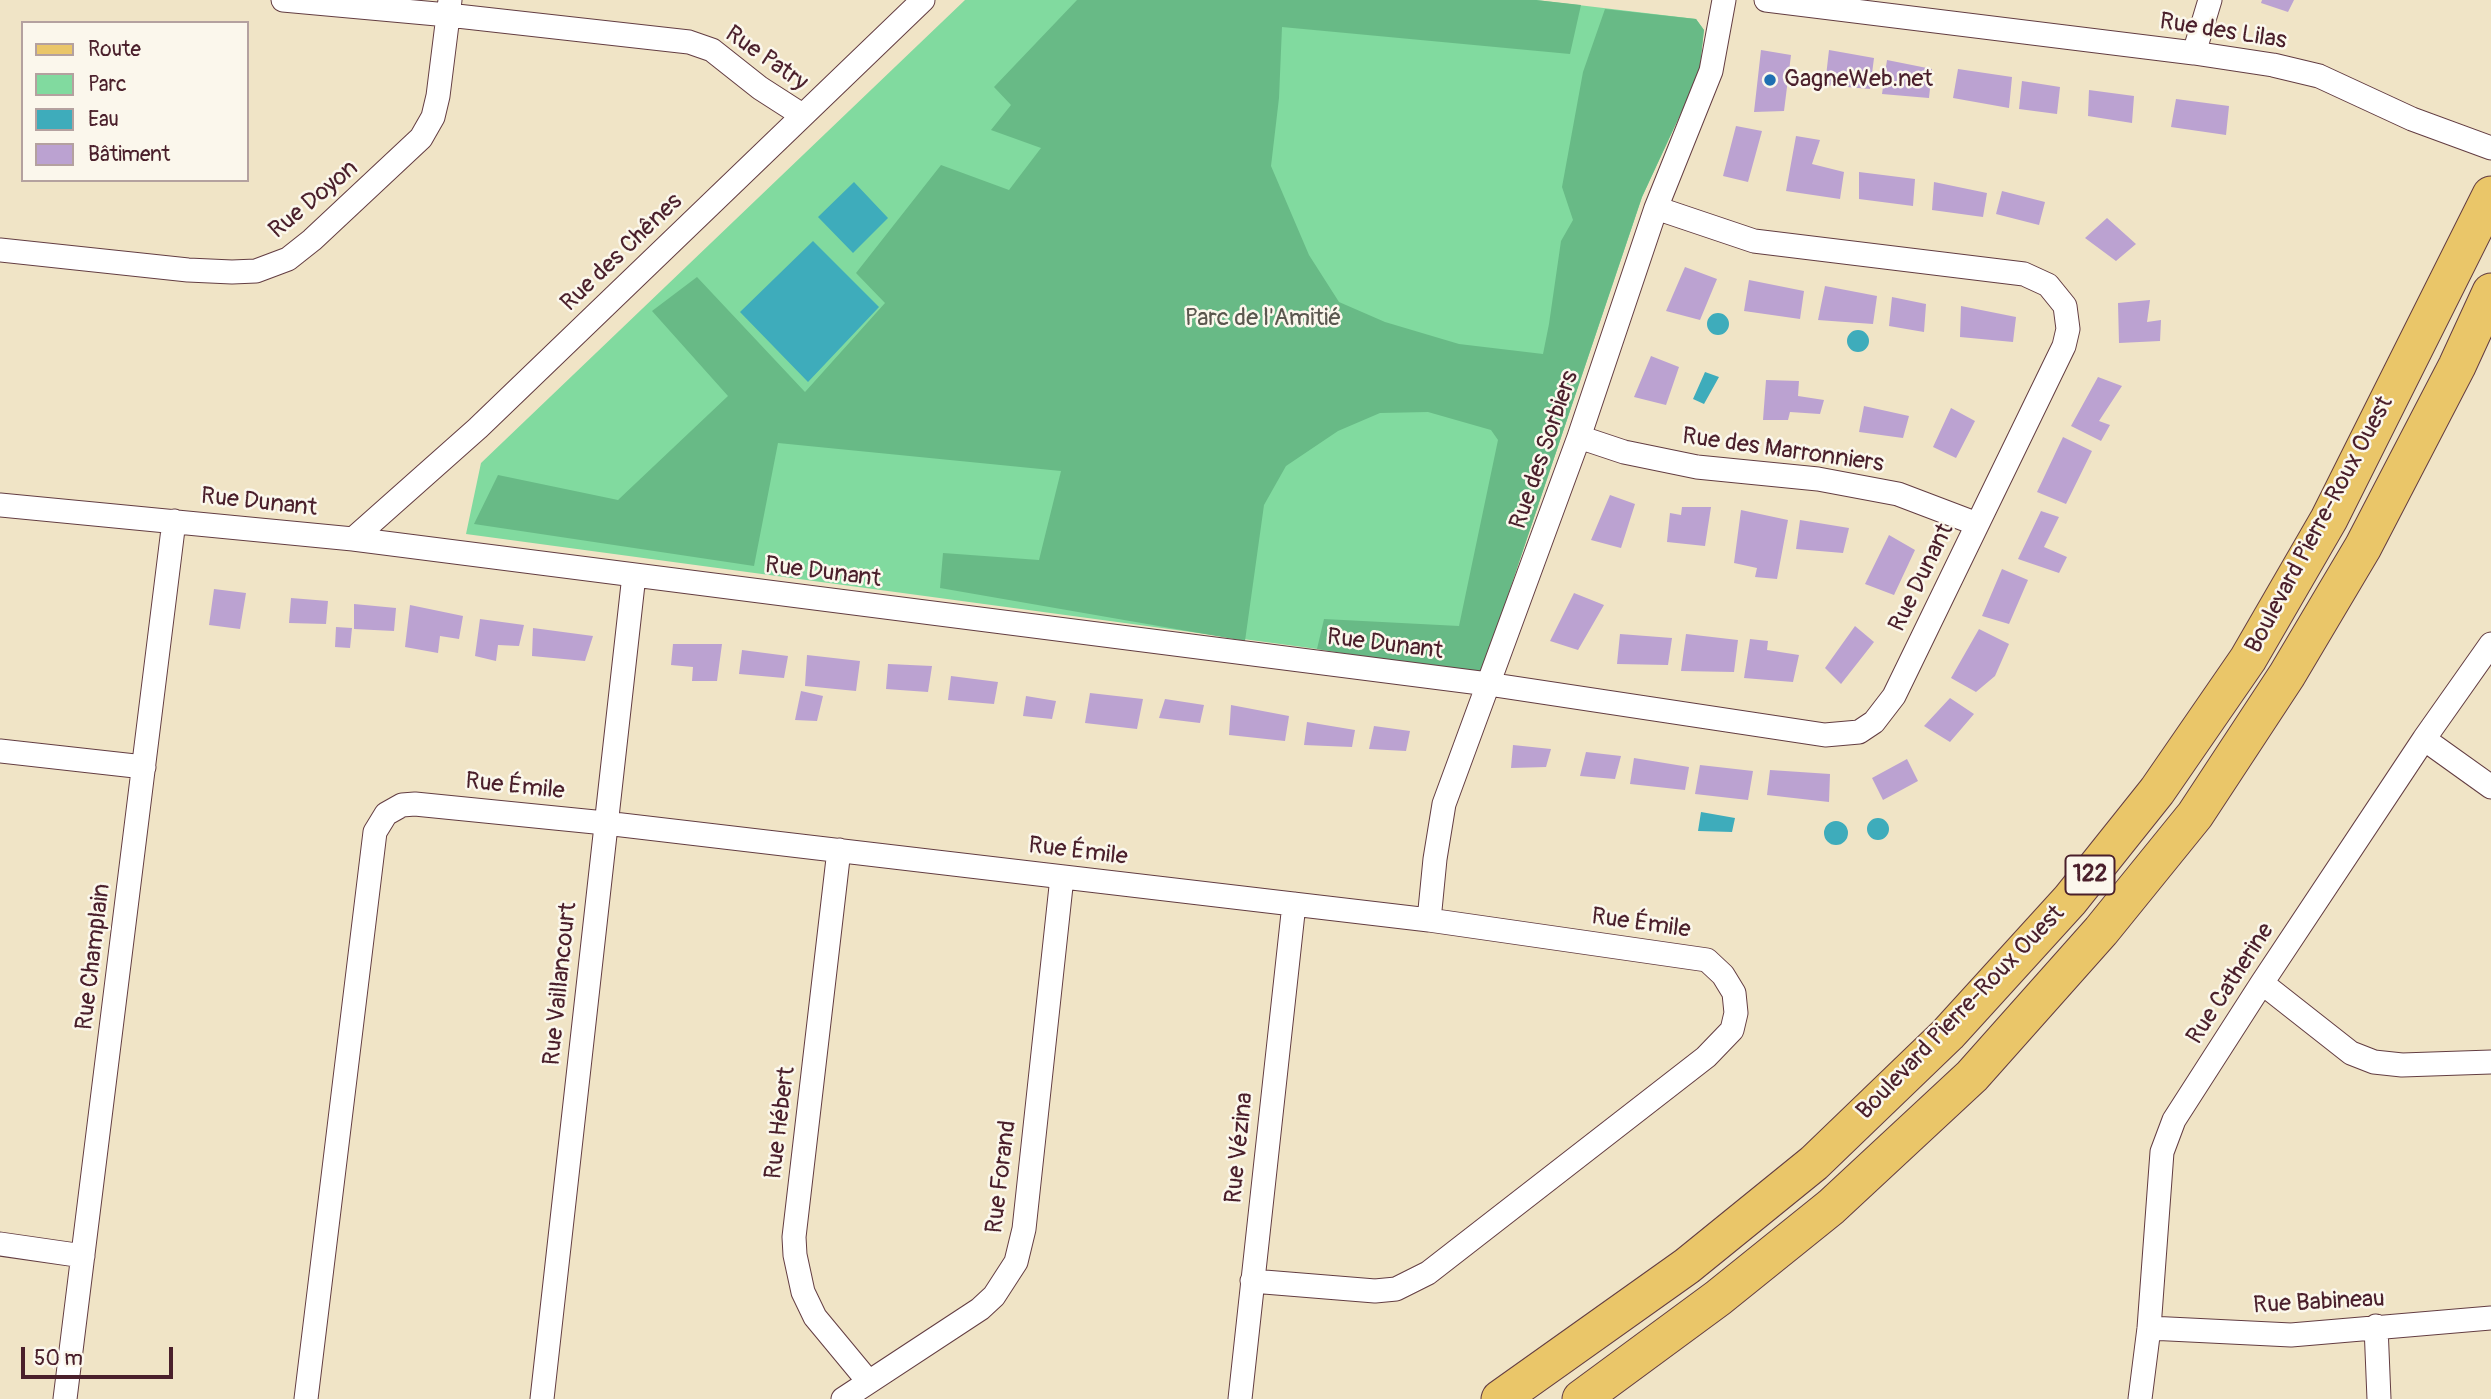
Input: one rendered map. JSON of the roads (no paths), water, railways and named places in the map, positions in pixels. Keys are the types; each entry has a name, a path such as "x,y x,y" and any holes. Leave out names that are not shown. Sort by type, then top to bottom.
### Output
{"main road":[{"name":"Boulevard Pierre-Roux Ouest","path":"1500,1399 1687,1266 1814,1163 1948,1034 2070,900 2157,791 2248,659 2329,519 2491,195"},
{"name":"Boulevard Pierre-Roux Ouest","path":"1581,1399 1718,1298 1831,1207 1972,1076 2101,931 2195,815 2287,675 2363,547 2457,366 2491,292"}],"street":[{"name":"Rue Patry","path":"283,0 449,7 689,42 712,50 760,88 802,115"},
{"name":"Rue des Chênes","path":"353,540 478,428 923,0"},
{"name":"Rue des Sorbiers","path":"1429,920 1444,804 1579,437 1656,208 1711,71 1724,0"},
{"name":"Rue des Lilas","path":"1766,0 2273,65 2319,76 2412,119 2491,148"},
{"path":"2194,53 2210,0"},
{"name":"Rue Doyon","path":"0,250 221,271 256,271 288,259 322,232 421,138 433,117 438,96 449,7"},
{"name":"Rue Dunant","path":"0,505 353,540 1488,684 1825,734 1859,732 1874,722 1894,696 2064,346 2068,329 2065,306 2048,285 2024,274 1754,240 1656,208"},
{"name":"Rue des Marronniers","path":"1579,437 1624,452 1697,467 1818,479 1898,494 1977,524"},
{"name":"Rue Champlain","path":"65,1399 174,521"},
{"name":"Rue Vaillancourt","path":"542,1399 634,575"},
{"name":"Rue Catherine","path":"2140,1399 2149,1328 2162,1152 2174,1120 2424,739 2491,644"},
{"path":"2424,739 2491,787"},
{"path":"0,751 144,767"},
{"name":"Rue Émile","path":"306,1399 375,832 386,814 402,805 415,804 605,823 1429,920 1707,960 1723,975 1734,993 1736,1013 1732,1030 1706,1057 1428,1273 1396,1289 1358,1291 1252,1281"},
{"name":"Rue Hébert","path":"839,850 794,1255 803,1292 815,1317 868,1381"},
{"name":"Rue Forand","path":"843,1399 980,1309 994,1296 1016,1262 1024,1229 1062,877"},
{"name":"Rue Vézina","path":"1240,1399 1294,904"},
{"path":"2262,983 2351,1053 2374,1062 2402,1065 2491,1062"},
{"path":"0,1244 83,1256"},
{"name":"Rue Babineau","path":"2149,1328 2291,1335 2491,1318"},
{"path":"2376,1326 2379,1399"}],"water":[{"path":"854,182 888,218 853,253 818,217"},
{"path":"813,241 879,307 808,382 740,312"},
{"path":"1718,313 1726,316 1729,324 1726,332 1718,335 1710,332 1707,324 1710,316"},
{"path":"1858,330 1866,333 1869,341 1866,349 1858,352 1850,349 1847,341 1850,333"},
{"path":"1705,372 1719,377 1704,404 1693,399"},
{"path":"1701,812 1735,818 1732,832 1698,831"},
{"path":"1878,818 1886,821 1889,829 1886,837 1878,840 1870,837 1867,829 1870,821"},
{"path":"1836,821 1847,828 1848,833 1841,844 1836,845 1825,838 1824,833 1831,822"}],"place":[{"name":"GagneWeb.net","path":"1770,80"}],"park label":[{"name":"Parc de l'Amitié","path":"1263,319"}]}
